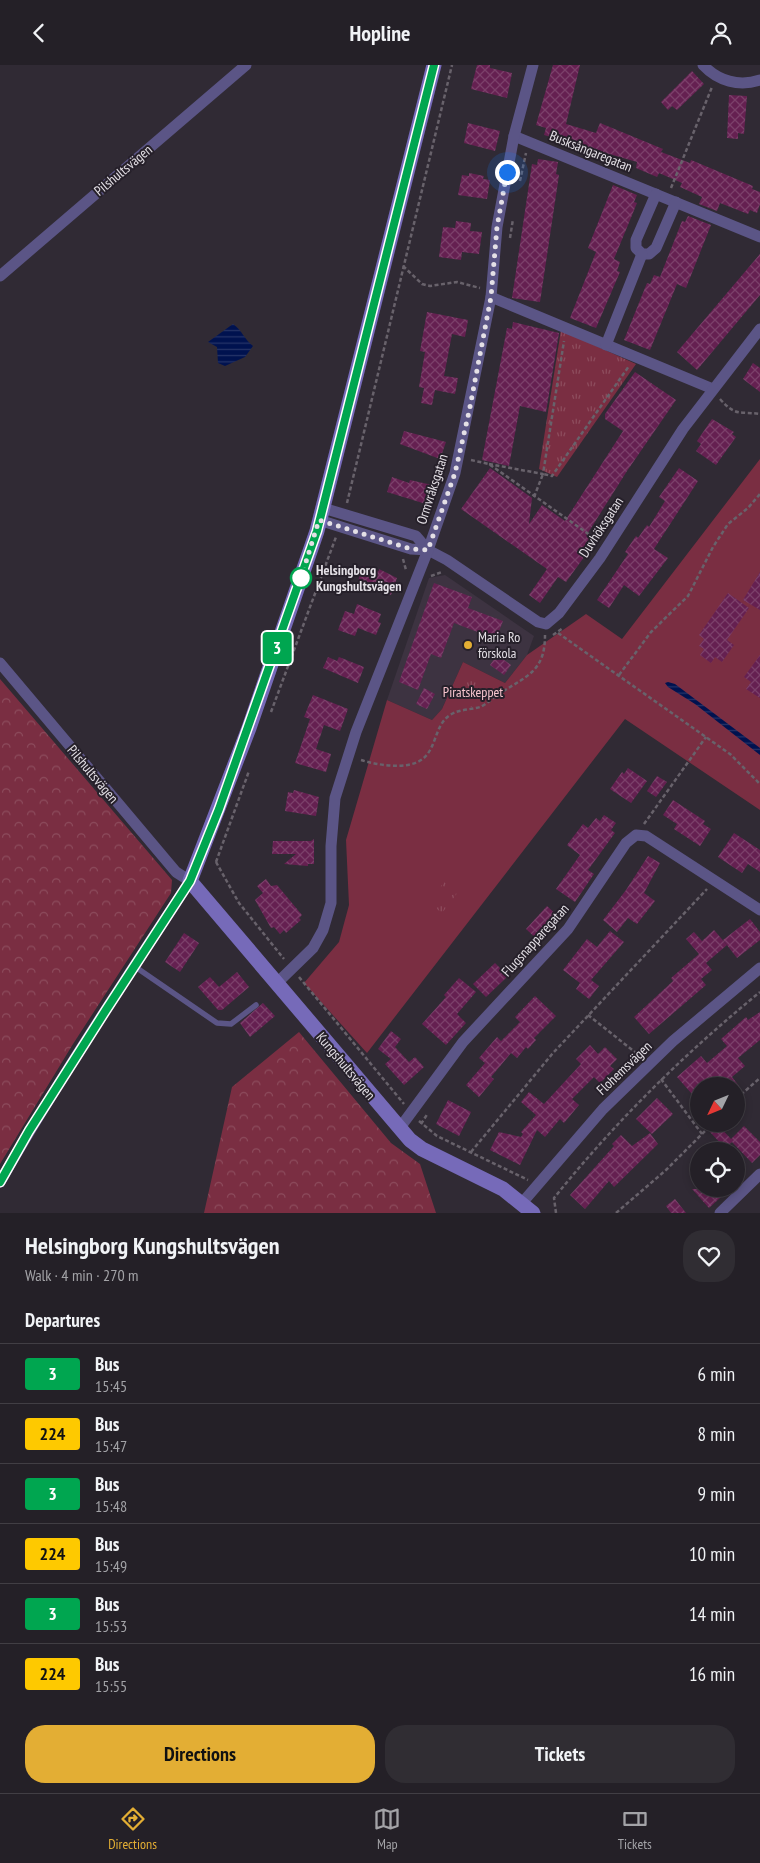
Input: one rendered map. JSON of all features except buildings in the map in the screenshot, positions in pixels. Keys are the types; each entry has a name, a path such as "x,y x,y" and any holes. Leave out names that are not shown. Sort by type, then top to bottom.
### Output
{"street":[{"name":"Pilshultsvägen","path":"0,276 246,65"},
{"path":"0,1181 29,1131 190,881 249,728 321,514 434,65"},
{"name":"Ormvråksgatan","path":"276,984 312,948 323,930 330,903 331,846 335,798 356,732 428,550 455,473 491,297 497,227 514,136 533,65"},
{"path":"703,65 717,77 742,83 760,80"},
{"name":"Busksångaregatan","path":"514,136 760,237"},
{"path":"666,198 656,248 649,254 642,254 637,249 636,240 666,198"},
{"path":"606,345 642,254"},
{"path":"491,297 712,389"},
{"name":"Duvhöksgatan","path":"546,629 600,558 660,463 712,389 760,329"},
{"path":"321,514 416,536 428,550 447,560 546,629"},
{"name":"Pilshultsvägen","path":"0,663 176,872 190,881"},
{"path":"636,835 646,836 760,910"},
{"name":"Flugsnapparegatan","path":"399,1129 468,1036 568,929 626,843 636,835"},
{"name":"Kungshultsvägen","path":"190,881 399,1129 422,1149 503,1189 528,1208"},
{"name":"Flohemsvägen","path":"528,1208 536,1187 604,1109 649,1064 760,967"},
{"path":"720,1213 760,1174"}],"lane":[{"path":"134,966 217,1023 231,1024 256,1005"}],"path":[{"path":"666,198 717,77"},
{"path":"403,266 422,284 430,286 457,282 480,288"},
{"path":"478,298 481,278"},
{"path":"534,497 543,473 566,328"},
{"path":"471,460 552,476 636,357"},
{"path":"712,389 730,411 737,414 760,414"},
{"path":"719,399 725,392"},
{"path":"489,464 597,540 592,547"},
{"path":"619,675 658,624 688,596 713,547 728,524 748,508 760,494"},
{"path":"428,577 442,572 450,577"},
{"path":"315,578 321,579"},
{"path":"558,633 566,625"},
{"path":"546,629 558,633 706,737 741,763 760,784"},
{"path":"546,629 558,633"},
{"path":"539,634 546,629"},
{"path":"361,760 375,764 406,765 421,759 428,751 439,727 450,715 466,709 481,707 527,677 539,666 545,650 546,629"},
{"path":"636,835 706,737"},
{"path":"358,767 364,751"},
{"path":"216,861 239,903 411,1113 428,1130 520,1175 536,1187"},
{"path":"471,1152 512,1100 588,1015 715,881"},
{"path":"300,979 306,973"},
{"path":"556,1213 554,1198 612,1129 660,1078 760,992"},
{"path":"588,1015 649,1064"},
{"path":"616,1213 666,1170 702,1134 660,1078"},
{"path":"745,1091 760,1078"}],"shaded area":[{"path":"233,324 253,346 245,357 225,366 218,363 217,347 208,342"},
{"name":"Maria Ro förskola","path":"445,575 534,636 527,655 505,683 463,662 442,709 432,720 387,700 429,578"},
{"path":"665,683 675,684 760,748 760,755 695,704 668,687"}],"green space":[{"path":"561,330 636,364 557,477 539,469"},
{"path":"760,459 760,810 625,719 367,1053 304,983 339,942 349,905 346,840 387,700 432,720 442,709 463,662 505,683 527,655 586,614 622,639"},
{"name":"Piratskeppet","path":"473,677 484,681 488,692 484,703 473,707 462,703 458,692 462,681"},
{"path":"0,679 172,880 171,893 73,1044 0,1164"},
{"path":"444,882 458,892 442,913 429,903"},
{"path":"299,1032 391,1143 420,1164 436,1213 204,1213 232,1087"}],"bus line":[{"name":"3","path":"0,1182 29,1131 190,881 219,809 282,635 317,531 406,185 434,65"}],"place":[{"name":"Helsingborg Kungshultsvägen","path":"301,578"},
{"name":"Maria Ro förskola","path":"468,645"}],"route":[{"path":"301,578 319,520 411,549 428,550 455,473 469,412 478,355 491,297 497,227 507,172"}]}
